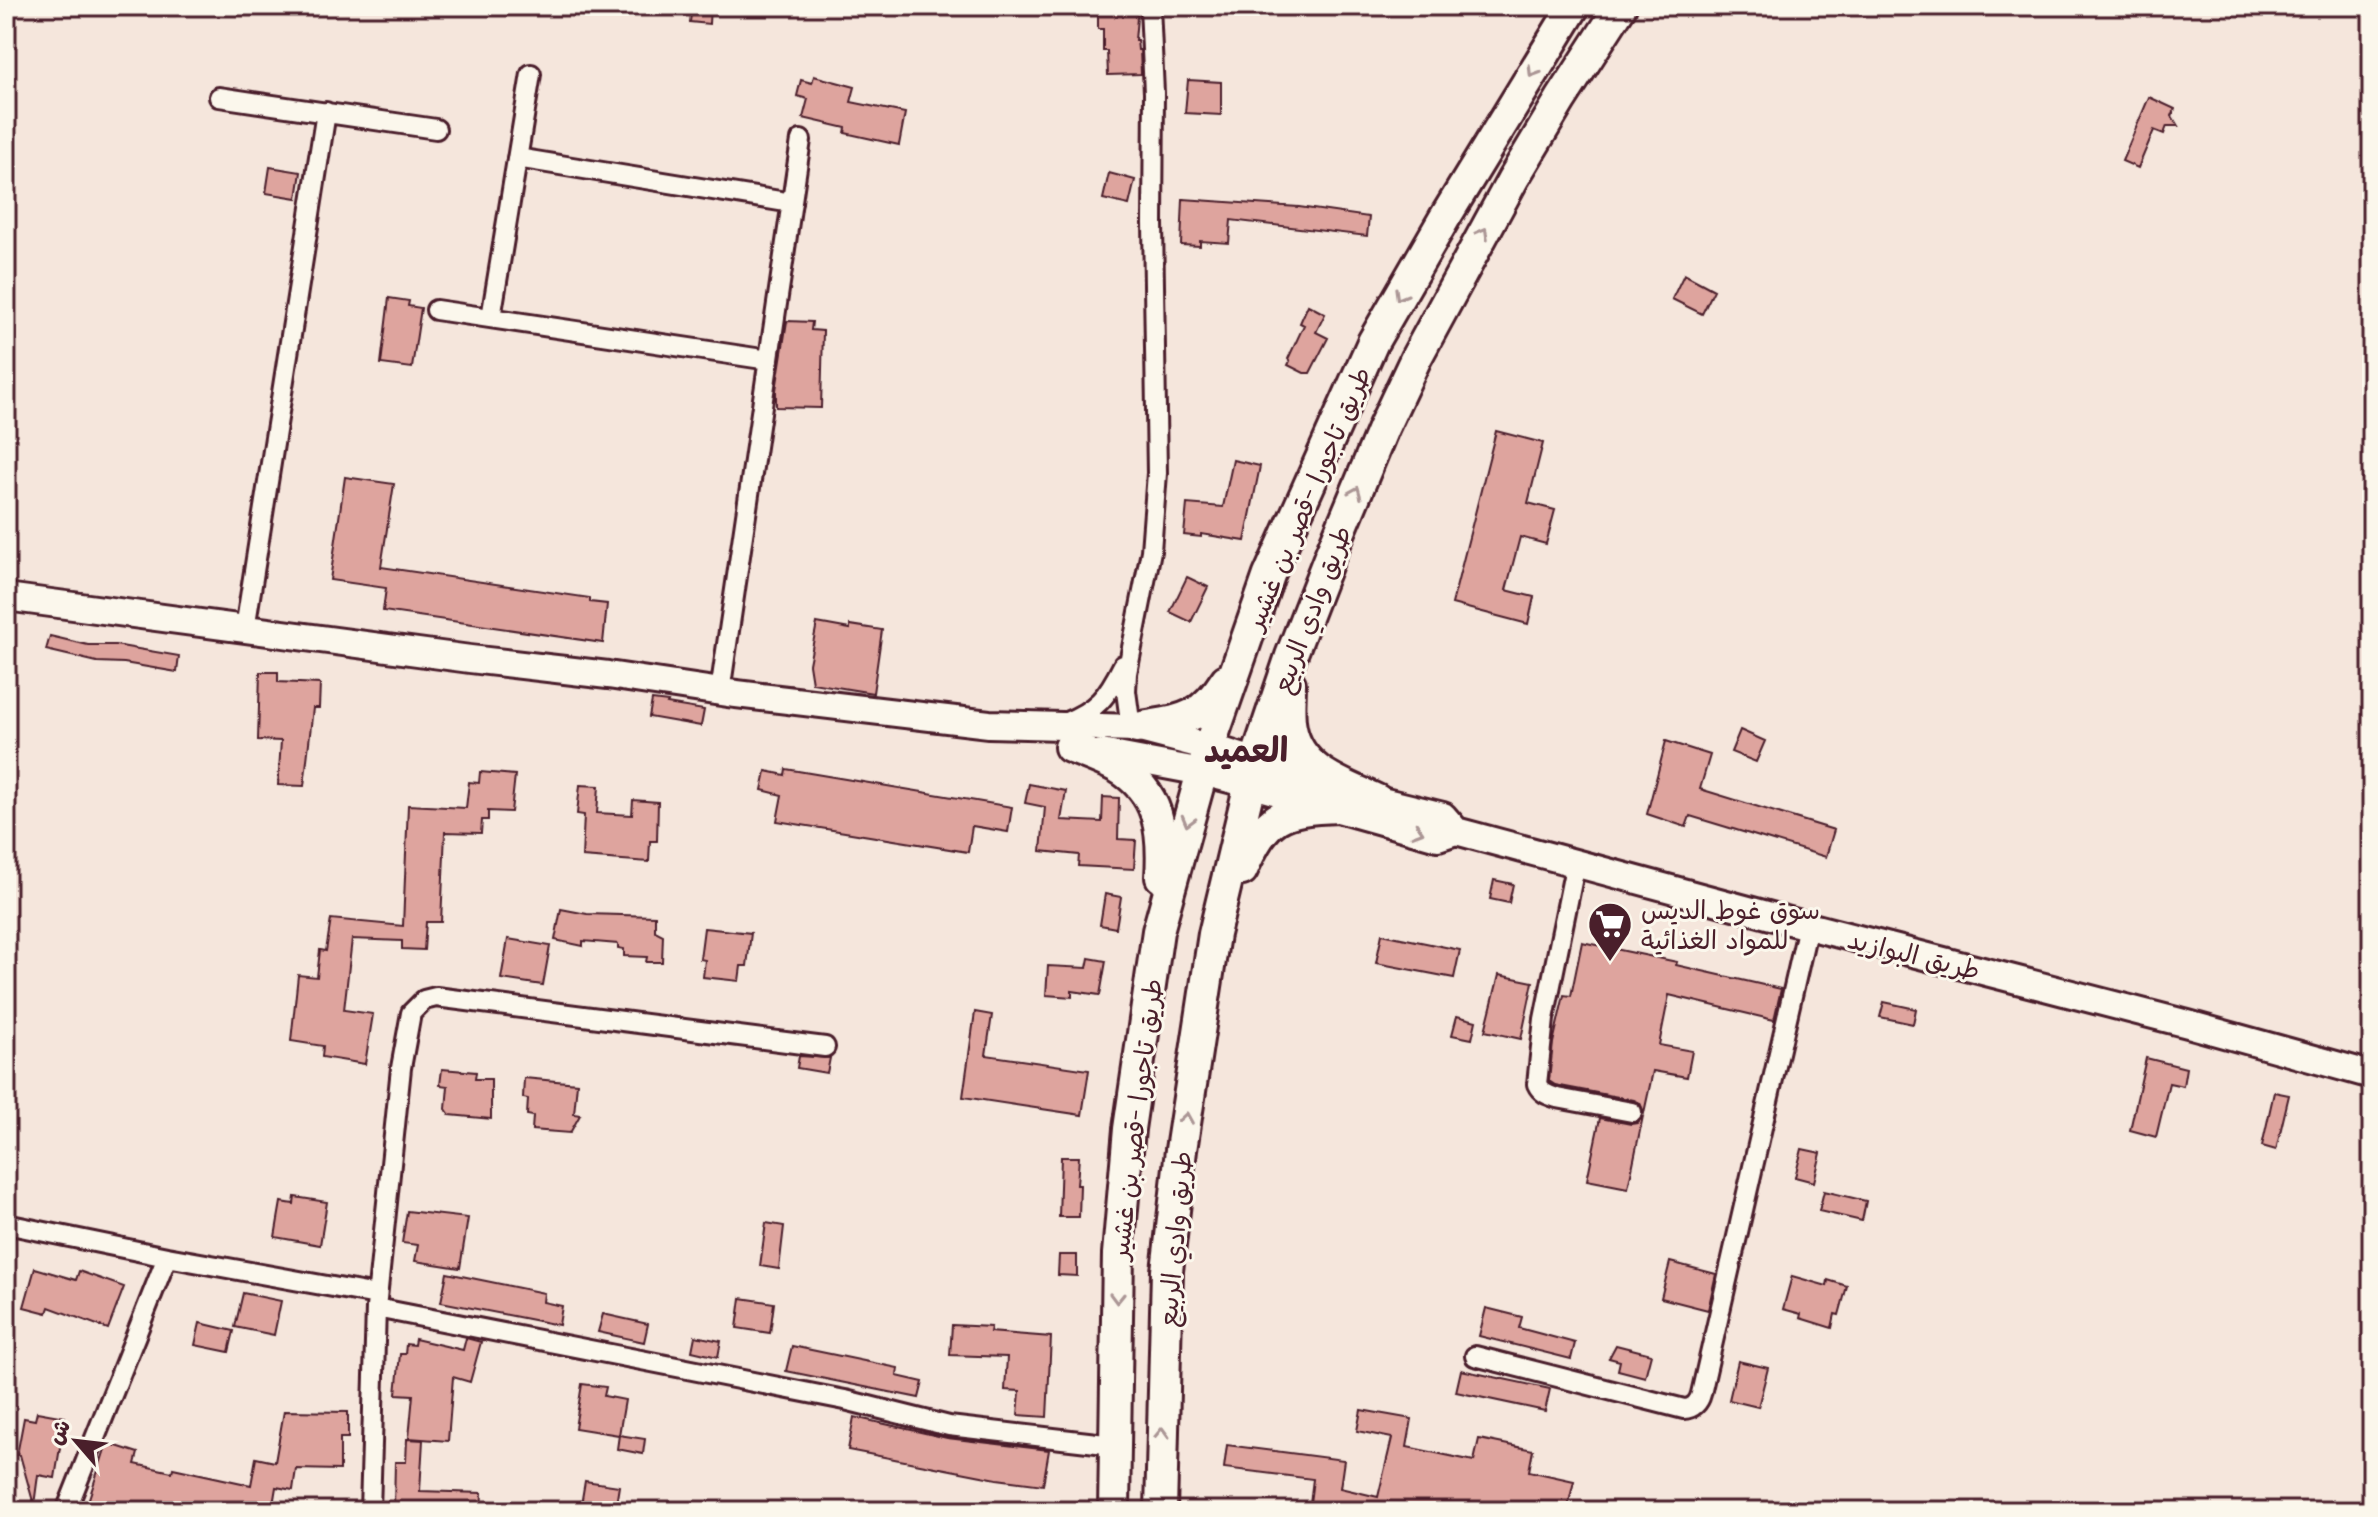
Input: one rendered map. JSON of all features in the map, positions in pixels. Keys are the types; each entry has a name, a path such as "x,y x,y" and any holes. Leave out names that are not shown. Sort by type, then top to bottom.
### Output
{"highway":[{"name":"طريق تاجورا -قصر بن غشير","path":"1114,1511 1118,1254 1129,1129 1158,931 1205,760 1269,575 1373,342 1574,6"},
{"name":"طريق وادي الربيع","path":"1161,1511 1167,1271 1181,1150 1214,934 1252,773 1291,656 1378,440 1423,344 1521,166 1621,6"},
{"path":"1291,656 1290,726 1295,743 1304,758 1317,770 1377,800"},
{"path":"1134,728 1194,715 1215,697 1240,659"},
{"path":"1064,736 1127,774 1139,785 1155,810 1163,840 1158,931"},
{"path":"1214,934 1250,851 1263,829 1294,810 1339,807"}],"main road":[{"path":"6,597 720,692 989,724 1064,736 1149,764 1205,760"},
{"path":"1064,736 1134,728 1205,760 1443,816 1456,831 1438,837 1339,807 1252,773"},
{"name":"طريق البوازيد","path":"1456,831 2372,1075"}],"street":[{"path":"1134,728 1126,691 1130,652 1151,551 1157,473 1154,93 1150,6"},
{"path":"491,318 531,74"},
{"path":"219,97 436,129"},
{"path":"245,629 326,112"},
{"path":"720,692 801,140"},
{"path":"517,158 792,203"},
{"path":"436,310 769,360"},
{"path":"1064,736 1081,717 1102,701 1130,652"},
{"path":"1576,862 1544,1019 1537,1084 1546,1094 1557,1098 1632,1112"},
{"path":"1475,1356 1684,1409 1697,1403 1808,926"},
{"path":"370,1511 377,1302 401,1068 409,1019 416,1006 436,997 825,1047"},
{"path":"6,1224 818,1394 949,1426 1114,1445"},
{"path":"66,1511 167,1257"}],"building":[{"path":"692,6 710,6 709,24 690,22"},
{"path":"1098,6 1138,6 1135,40 1140,50 1141,74 1108,75 1103,29 1098,29"},
{"path":"814,76 855,87 851,102 905,113 899,145 845,133 846,128 803,118 808,99 797,96 801,80 812,83"},
{"path":"1188,80 1221,82 1221,115 1185,113"},
{"path":"2149,97 2175,109 2172,116 2178,126 2167,126 2164,134 2154,130 2138,168 2122,161"},
{"path":"270,167 301,172 297,198 266,193"},
{"path":"1109,173 1135,180 1129,205 1103,199"},
{"path":"1183,199 1299,207 1369,217 1367,236 1231,220 1229,243 1200,241 1200,246 1181,245"},
{"path":"1684,274 1714,290 1702,314 1672,299"},
{"path":"389,298 409,301 408,306 421,308 412,368 381,364"},
{"path":"1308,305 1325,314 1316,332 1328,338 1310,373 1304,373 1288,365 1288,359 1304,325 1300,323"},
{"path":"787,321 812,322 811,330 823,331 821,408 776,407"},
{"path":"1496,431 1543,443 1528,503 1555,510 1546,544 1520,537 1506,590 1534,597 1528,624 1452,604"},
{"path":"1233,460 1260,466 1245,541 1201,534 1201,537 1184,535 1187,504 1223,507"},
{"path":"345,477 394,484 381,567 590,598 590,602 607,604 603,643 383,611 386,588 330,580"},
{"path":"1187,577 1208,587 1191,622 1170,612"},
{"path":"817,623 850,629 850,625 882,630 873,693 812,683 809,664"},
{"path":"50,636 88,645 115,645 179,656 177,672 97,662 46,650"},
{"path":"260,672 278,672 278,682 320,684 319,708 313,708 304,786 278,785 281,741 258,740"},
{"path":"652,700 704,710 701,726 649,717"},
{"path":"1740,730 1765,741 1756,762 1731,752"},
{"path":"1666,741 1710,755 1700,789 1834,830 1826,857 1690,816 1686,827 1647,814"},
{"path":"786,769 1012,807 1008,832 972,826 968,852 777,821 782,795 762,790 766,771 785,775"},
{"path":"480,772 515,775 511,812 488,811 488,820 482,820 481,833 445,832 441,922 426,922 424,950 402,949 402,941 352,939 344,1010 373,1014 365,1064 322,1057 323,1046 291,1041 298,975 317,977 320,950 326,951 331,919 403,926 408,805 466,808 469,782 479,783"},
{"path":"1029,784 1066,791 1061,820 1102,822 1103,797 1119,798 1118,839 1136,840 1134,869 1078,866 1079,855 1041,851 1045,807 1025,803"},
{"path":"580,785 599,786 597,813 632,815 633,800 658,802 657,841 650,841 649,862 582,857 584,815 577,814"},
{"path":"1494,880 1513,884 1509,903 1490,899"},
{"path":"1105,894 1121,897 1116,928 1100,925"},
{"path":"561,909 587,914 655,916 655,931 663,935 662,962 646,962 647,957 624,956 624,949 618,948 618,944 583,941 583,946 555,940"},
{"path":"704,928 751,933 747,966 741,966 739,981 703,977 705,960 700,959"},
{"path":"1382,934 1460,950 1454,978 1376,963"},
{"path":"508,939 550,946 543,985 501,979"},
{"path":"1582,942 1781,989 1774,1020 1669,995 1659,1045 1692,1051 1687,1077 1653,1071 1644,1113 1640,1103 1634,1100 1555,1085 1549,1081 1553,1043 1564,995 1571,996"},
{"path":"1089,958 1106,961 1100,995 1072,991 1072,997 1046,995 1048,966 1087,968"},
{"path":"1499,975 1533,982 1521,1039 1485,1031"},
{"path":"1884,1002 1916,1009 1913,1024 1880,1017"},
{"path":"975,1012 992,1015 986,1055 1089,1070 1082,1115 963,1097"},
{"path":"1457,1016 1476,1021 1472,1039 1452,1035"},
{"path":"799,1056 830,1058 827,1073 797,1068"},
{"path":"2146,1058 2186,1068 2183,1086 2169,1083 2156,1137 2130,1130"},
{"path":"442,1069 476,1072 475,1079 491,1079 491,1119 450,1115 446,1109 448,1086 440,1085"},
{"path":"524,1078 577,1083 574,1114 580,1115 570,1133 532,1130 533,1116 527,1115 528,1099 523,1098"},
{"path":"2274,1092 2289,1095 2276,1150 2262,1146"},
{"path":"1643,1116 1628,1188 1587,1180 1600,1118 1631,1124 1637,1123"},
{"path":"1802,1149 1821,1153 1814,1182 1795,1177"},
{"path":"1061,1157 1079,1157 1079,1217 1059,1217"},
{"path":"1824,1191 1866,1201 1862,1221 1819,1211"},
{"path":"295,1197 327,1202 320,1245 275,1237 281,1202 294,1204"},
{"path":"407,1211 468,1218 460,1268 415,1261 418,1245 402,1243"},
{"path":"766,1223 784,1226 779,1269 760,1266"},
{"path":"1059,1255 1077,1255 1077,1276 1058,1275"},
{"path":"1670,1262 1716,1274 1708,1310 1661,1298"},
{"path":"35,1268 76,1280 79,1271 124,1287 108,1329 49,1307 47,1313 24,1307"},
{"path":"447,1273 544,1293 543,1302 562,1306 559,1325 441,1302"},
{"path":"1792,1276 1827,1286 1828,1280 1847,1286 1832,1328 1783,1309"},
{"path":"243,1293 281,1301 274,1335 235,1327"},
{"path":"741,1298 774,1303 770,1333 737,1328"},
{"path":"1486,1308 1522,1317 1519,1328 1575,1343 1571,1359 1479,1336"},
{"path":"603,1314 648,1324 644,1342 598,1332"},
{"path":"200,1323 234,1331 229,1352 195,1345"},
{"path":"952,1325 991,1327 990,1332 1051,1337 1047,1417 1018,1415 1020,1391 1005,1390 1007,1357 950,1355"},
{"path":"695,1336 721,1341 718,1357 692,1351"},
{"path":"466,1338 481,1342 470,1382 453,1377 448,1441 409,1438 413,1395 396,1394 400,1354 405,1354 406,1344 414,1345 415,1339 463,1350"},
{"path":"1616,1345 1651,1354 1645,1377 1618,1370 1620,1361 1609,1358"},
{"path":"792,1346 898,1368 897,1376 923,1382 919,1398 786,1371"},
{"path":"1738,1361 1768,1368 1758,1407 1729,1400"},
{"path":"1461,1370 1550,1389 1545,1411 1456,1392"},
{"path":"582,1384 606,1387 604,1396 625,1400 619,1435 575,1428"},
{"path":"1361,1410 1412,1419 1407,1447 1474,1461 1479,1439 1533,1450 1529,1471 1574,1481 1567,1511 1309,1511 1313,1479 1224,1468 1227,1445 1344,1460 1340,1488 1378,1497 1392,1438 1357,1431"},
{"path":"284,1411 348,1412 348,1438 340,1438 340,1470 296,1469 293,1490 276,1487 272,1511 166,1511 122,1502 119,1511 85,1511 107,1443 138,1453 135,1464 172,1472 173,1468 251,1485 256,1458 275,1462"},
{"path":"37,1412 65,1417 55,1478 38,1475 34,1505 20,1455 17,1455 24,1418 35,1420"},
{"path":"854,1417 947,1438 1049,1450 1043,1485 848,1450"},
{"path":"619,1435 645,1439 643,1454 617,1449"},
{"path":"407,1439 423,1440 420,1491 482,1493 481,1511 412,1511 412,1507 394,1507 395,1462 406,1462"},
{"path":"585,1481 619,1486 615,1511 580,1511"}],"place":[{"name":"سوق غوط الديس للمواد الغذائية","path":"1610,963"}],"district":[{"name":"العميد","path":"1246,748"}]}
